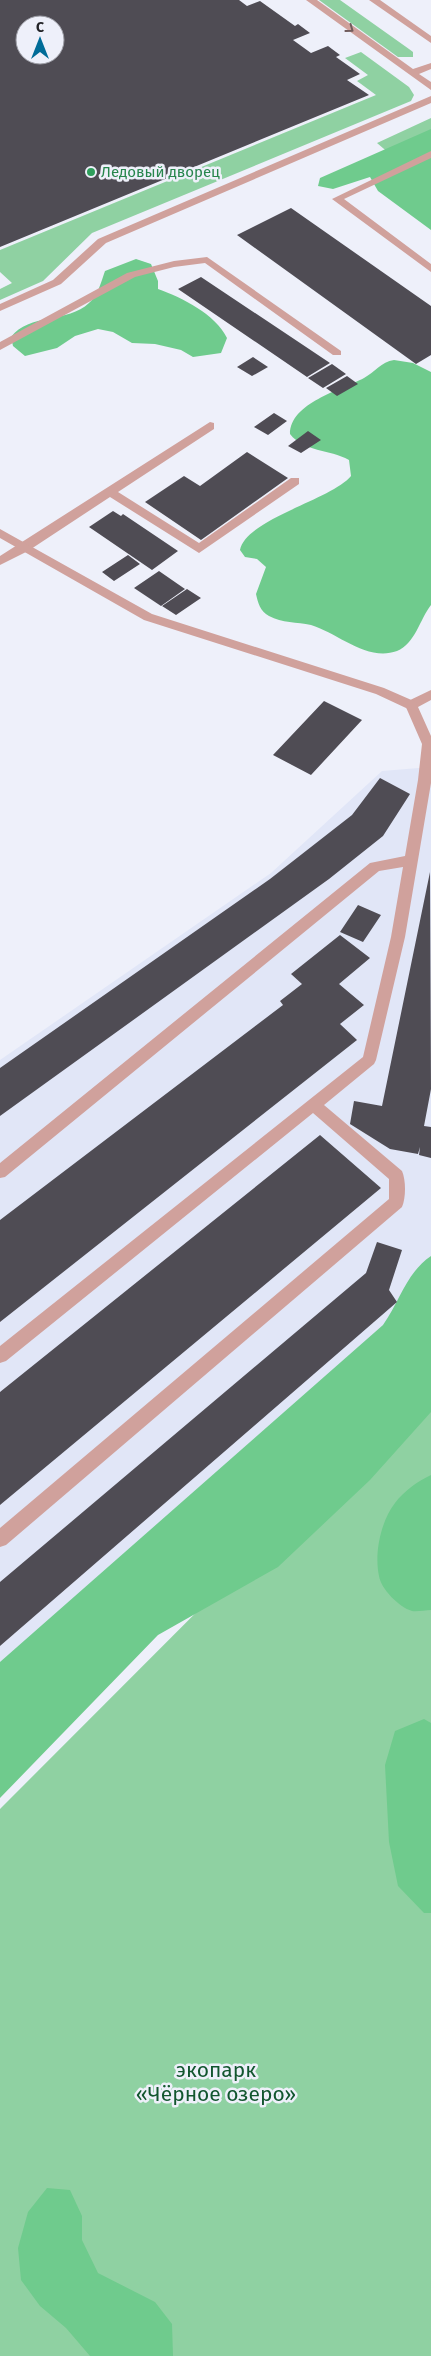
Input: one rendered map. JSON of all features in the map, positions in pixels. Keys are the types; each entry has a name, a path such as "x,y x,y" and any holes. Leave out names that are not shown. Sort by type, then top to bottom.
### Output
{"street":[{"path":"311,0 431,87"},
{"path":"374,0 431,40"},
{"path":"412,73 431,66"},
{"path":"0,308 57,282 102,241 431,99"},
{"path":"431,154 337,199 431,269"},
{"path":"0,347 131,275 174,264 207,260 337,353"},
{"path":"0,561 24,548 210,426"},
{"path":"110,492 199,549 295,481"},
{"path":"0,533 148,617 380,690 411,705 428,744 426,780 398,937 369,1060 0,1356"},
{"path":"411,705 431,695"},
{"path":"0,1172 375,867 412,860"},
{"path":"0,1539 397,1202 397,1176 314,1105"}],"shaded area":[{"path":"431,767 431,1310 0,1775 0,1060 271,873 382,771"}],"green space":[{"path":"319,0 340,0 413,52 413,57 398,57"},
{"path":"361,52 409,87 414,95 411,101 92,233 43,281 0,300 0,289 12,283 0,272 0,250 376,95 357,81 368,75 345,58"},
{"path":"431,118 431,189 377,143"},
{"path":"431,129 431,230 378,191 370,177 333,189 318,186 320,178"},
{"path":"136,259 151,264 158,281 158,289 188,302 215,321 227,338 221,353 193,357 181,350 155,344 132,343 113,332 98,329 75,336 57,348 25,356 13,346 11,337 19,329 28,324 80,309 95,297 105,271"},
{"path":"394,360 413,363 431,372 431,605 417,631 403,648 386,653 375,653 364,650 311,625 279,620 263,612 256,594 266,567 257,559 245,557 240,550 246,539 272,519 341,485 351,476 349,460 302,444 290,434 292,423 298,414 318,399 364,378 382,365"},
{"path":"431,1256 431,1412 370,1480 278,1567 158,1635 0,1798 0,1662 383,1325 409,1279 422,1263"},
{"name":"экопарк «Чёрное озеро»","path":"431,1377 431,2356 0,2356 0,1809"},
{"path":"431,1475 431,1610 412,1611 396,1602 380,1581 377,1557 378,1548 382,1528 395,1503 421,1480"},
{"path":"424,1719 431,1723 431,1913 424,1913 398,1886 389,1842 385,1765 395,1731"},
{"path":"47,2188 70,2190 82,2216 82,2240 98,2273 155,2302 172,2324 173,2356 90,2356 66,2328 40,2306 21,2280 18,2248 28,2212"}],"building":[{"name":"Ледовый дворец","path":"0,0 239,0 247,6 260,1 295,26 298,24 310,33 293,40 311,53 328,46 340,55 336,57 360,74 347,80 369,95 0,247"},
{"path":"291,208 431,306 431,355 416,364 237,235"},
{"path":"201,277 330,363 307,377 178,289"},
{"path":"253,357 268,367 252,376 237,367"},
{"path":"332,364 346,374 323,388 308,378"},
{"path":"347,376 358,384 337,396 326,388"},
{"path":"274,413 287,421 268,435 254,427"},
{"path":"308,431 321,440 301,453 288,446"},
{"path":"247,452 288,478 201,540 145,502 184,476 200,486"},
{"path":"113,511 121,516 123,514 178,551 152,570 89,527"},
{"path":"128,555 140,564 114,581 102,572"},
{"path":"159,571 185,589 161,606 134,588"},
{"path":"187,589 201,598 176,615 162,606"},
{"path":"324,701 362,720 311,775 273,755"},
{"path":"380,778 410,794 383,836 329,879 0,1116 0,1068 270,879 352,815"},
{"path":"430,872 431,1089 424,1126 431,1127 431,1158 419,1155 420,1147 418,1154 390,1149 350,1124 354,1101 382,1106"},
{"path":"358,905 381,915 363,942 340,932"},
{"path":"340,935 370,958 339,984 364,1005 340,1024 357,1040 0,1322 0,1220 283,1005 280,1001 302,984 291,974"},
{"path":"320,1135 381,1188 0,1505 0,1392"},
{"path":"377,1242 402,1250 389,1290 397,1302 0,1646 0,1582 366,1273"}],"place":[{"name":"Ледовый дворец","path":"91,172"}]}
